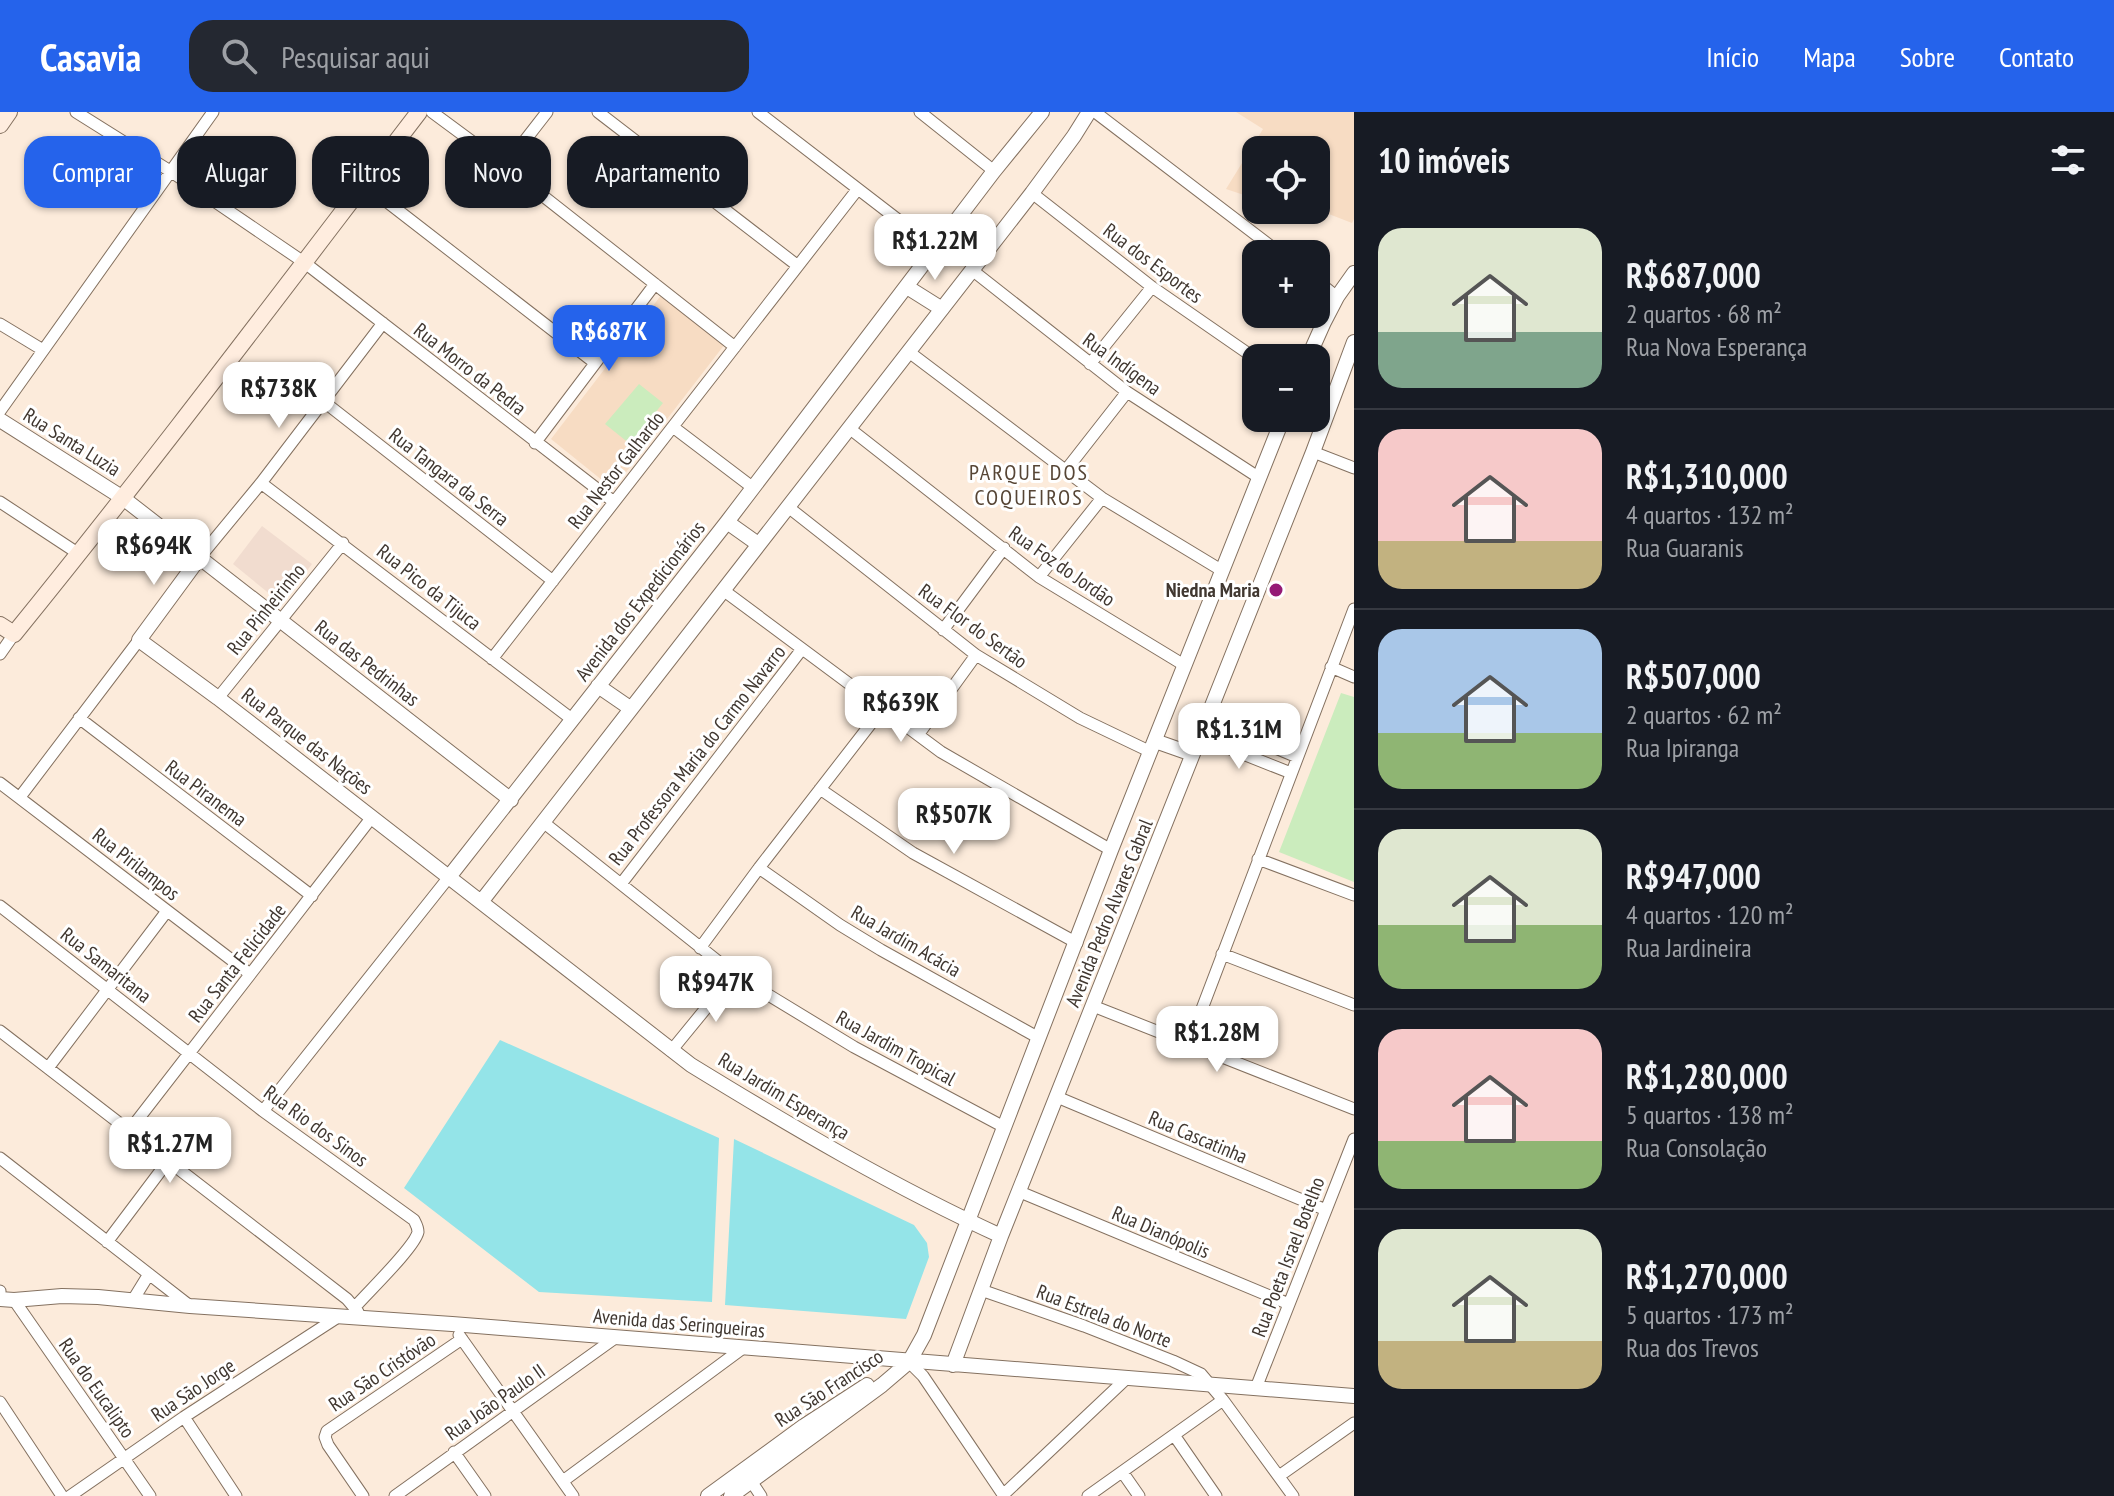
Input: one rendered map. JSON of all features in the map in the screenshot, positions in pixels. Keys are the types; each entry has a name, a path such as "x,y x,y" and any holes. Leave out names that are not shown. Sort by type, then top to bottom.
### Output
{"main road":[{"path":"0,125 9,112"},
{"path":"401,136 419,112"},
{"path":"7,630 79,554 346,208"}],"street":[{"name":"Rua Morro da Pedra","path":"76,112 170,171 305,263 614,502"},
{"path":"0,411 213,112"},
{"path":"432,112 464,136"},
{"path":"528,136 547,112"},
{"path":"598,112 798,266"},
{"path":"758,112 936,249"},
{"path":"920,112 994,171"},
{"name":"Avenida dos Expedicionários","path":"263,1111 511,800 1042,112"},
{"path":"481,902 1032,193 1089,112"},
{"path":"1095,112 1263,240"},
{"name":"Rua Nestor Galhardo","path":"492,659 857,190"},
{"name":"Rua dos Esportes","path":"1032,193 1152,287 1242,349"},
{"path":"551,202 735,347"},
{"path":"395,208 595,363"},
{"name":"Rua Indígena","path":"972,270 1127,392 1258,477"},
{"path":"1315,344 1337,297 1354,273"},
{"path":"535,443 655,284"},
{"path":"907,287 942,309"},
{"path":"1090,364 1152,287"},
{"path":"1330,291 1337,297"},
{"path":"20,797 200,557 261,483 383,323"},
{"path":"0,324 43,350"},
{"name":"Avenida Pedro Alvares Cabral","path":"1330,407 1352,351"},
{"path":"909,352 1102,498 1221,570"},
{"path":"1066,470 1127,392"},
{"name":"Rua Tangara da Serra","path":"323,401 553,581"},
{"name":"Rua Santa Luzia","path":"0,420 123,498 200,557"},
{"path":"673,427 752,487"},
{"name":"Rua Foz do Jordão","path":"849,428 1039,577 1184,665"},
{"name":"Avenida Pedro Alvares Cabral","path":"909,1362 924,1335 1111,850 1277,432"},
{"name":"Avenida Pedro Alvares Cabral","path":"953,1365 1001,1236 1320,432"},
{"path":"1313,452 1354,468"},
{"name":"Rua Pico da Tijuca","path":"261,483 573,720"},
{"path":"1039,577 1102,498"},
{"path":"0,502 79,554"},
{"name":"Rua Flor do Sertão","path":"788,507 976,655 1080,718 1153,746"},
{"path":"727,522 758,544"},
{"name":"Rua Pinheirinho","path":"218,698 343,543"},
{"path":"943,630 1004,548"},
{"name":"Rua das Pedrinhas","path":"200,557 511,800"},
{"path":"723,590 918,735 985,778 1111,850"},
{"path":"1189,1043 1354,609"},
{"path":"0,654 7,630"},
{"name":"Rua Parque das Nações","path":"139,640 449,877"},
{"name":"Rua Professora Maria do Carmo Navarro","path":"621,884 802,649"},
{"path":"918,735 976,655"},
{"path":"1331,667 1354,677"},
{"path":"598,686 630,708"},
{"path":"700,948 883,708"},
{"name":"Rua Piranema","path":"79,718 312,896"},
{"path":"1207,719 1297,757"},
{"path":"1200,737 1291,773"},
{"path":"1153,746 1192,754"},
{"name":"Rua Pirilampos","path":"0,783 250,974"},
{"path":"820,789 913,853 1077,943"},
{"name":"Rua Santa Felicidade","path":"129,1131 372,817"},
{"name":"Rua Jardim Tropical","path":"543,822 734,974 854,1047 1004,1127"},
{"path":"1258,859 1354,895"},
{"name":"Rua Jardim Acácia","path":"759,868 881,950 1039,1038"},
{"name":"Rua Jardim Esperança","path":"449,877 671,1051 769,1113 851,1159 1001,1236"},
{"name":"Rua Samaritana","path":"0,906 190,1054"},
{"path":"48,1068 167,911"},
{"path":"1222,954 1354,1005"},
{"path":"671,1051 734,974"},
{"path":"1093,1006 1354,1109"},
{"path":"0,1031 358,1312"},
{"name":"Rua Rio dos Sinos","path":"190,1054 414,1220 418,1230 409,1248 358,1312"},
{"name":"Rua Cascatinha","path":"1057,1097 1326,1210"},
{"name":"Rua Poeta Israel Botelho","path":"1256,1388 1354,1139"},
{"path":"0,1158 190,1306"},
{"path":"107,1242 168,1161"},
{"name":"Rua Dianópolis","path":"1020,1192 1289,1304"},
{"path":"133,1300 149,1274"},
{"name":"Rua Estrela do Norte","path":"981,1290 1173,1361 1201,1374 1211,1384"},
{"name":"Avenida das Seringueiras","path":"3,1296 133,1300 338,1317 358,1312 452,1324 615,1338 1354,1396"},
{"name":"Rua do Eucalipto","path":"3,1296 150,1496"},
{"name":"Rua São Jorge","path":"70,1496 338,1317"},
{"path":"452,1324 573,1496"},
{"name":"Rua João Paulo II","path":"398,1495 615,1338"},
{"name":"Rua São Cristóvão","path":"363,1496 328,1445 325,1437 327,1431 462,1339"},
{"path":"563,1481 743,1348"},
{"path":"909,1362 923,1376 1004,1495 1128,1377"},
{"name":"Rua São Francisco","path":"731,1496 909,1362"},
{"name":"Rua São Francisco","path":"708,1496 804,1426 878,1378 909,1362"},
{"path":"1211,1384 1293,1496"},
{"path":"1088,1496 1223,1400"},
{"path":"0,1402 62,1496"},
{"path":"184,1417 236,1496"},
{"path":"1279,1476 1354,1423"},
{"path":"1174,1435 1216,1496"},
{"path":"454,1452 485,1496"},
{"path":"1123,1473 1139,1496"},
{"path":"751,1481 761,1496"}],"shaded area":[{"path":"1236,112 1354,112 1352,223 1330,214 1330,136 1259,136 1263,129"},
{"path":"1242,163 1242,194 1226,189"},
{"path":"662,294 725,344 613,489 551,439"},
{"path":"262,526 312,564 282,604 233,564"}],"green space":[{"path":"639,384 663,403 630,444 605,424"},
{"path":"1341,693 1354,697 1354,882 1279,852"}],"water":[{"path":"500,1040 719,1138 712,1302 539,1292 404,1188"},
{"path":"734,1139 914,1225 927,1243 929,1257 906,1319 725,1305"}],"place":[{"name":"Niedna Maria","path":"1276,590"}],"district":[{"name":"PARQUE DOS COQUEIROS","path":"1029,484"}]}
